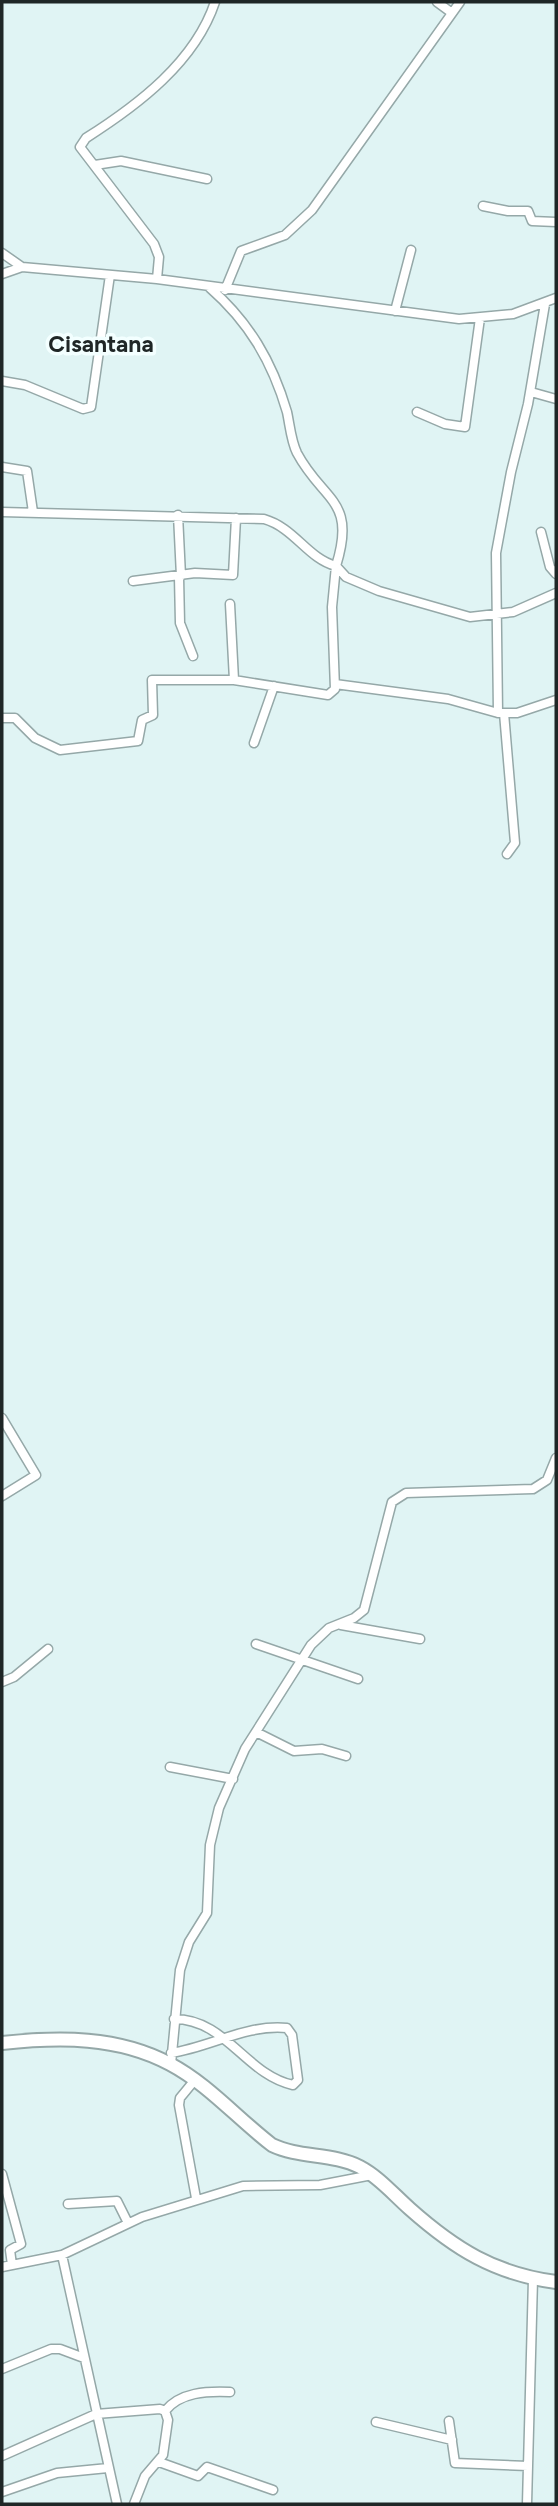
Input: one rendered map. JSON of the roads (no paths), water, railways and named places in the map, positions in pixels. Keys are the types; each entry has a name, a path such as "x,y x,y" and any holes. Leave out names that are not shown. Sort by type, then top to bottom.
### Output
{"highway":[{"path":"2,2043 90,2040 171,2059 272,2145 288,2152 354,2164 372,2175 452,2245 472,2257 533,2279 556,2283"}],"street":[{"path":"157,279 158,251 95,165 83,155 80,145 144,96 191,50 215,2"},
{"path":"438,2 452,13"},
{"path":"225,289 241,251 285,235 316,206 460,2"},
{"path":"95,165 121,161 207,179"},
{"path":"483,206 509,212 528,211 531,220 556,222"},
{"path":"395,311 411,250"},
{"path":"2,253 22,267"},
{"path":"2,274 22,267 157,279 459,319 513,314 556,298"},
{"path":"2,381 25,385 83,409 91,407 110,275"},
{"path":"2,718 15,718 35,738 60,750 135,742 140,739 142,720 153,715 152,680 234,680 328,695 333,692 332,607 343,531 336,502 297,453 273,373 256,336 236,312 209,288"},
{"path":"507,854 515,843 501,713 495,614 496,553 511,472 531,392 544,304"},
{"path":"417,412 444,424 465,427 480,318"},
{"path":"531,392 556,400"},
{"path":"2,467 27,471 33,512"},
{"path":"2,512 236,517 278,523 295,534 314,557 336,566 346,577 379,592 454,614 513,612 556,593"},
{"path":"178,515 180,623 193,656"},
{"path":"133,581 195,573 233,575 236,517"},
{"path":"541,532 550,567 556,574"},
{"path":"230,604 234,680"},
{"path":"335,684 460,701 501,713 517,713 556,700"},
{"path":"254,743 274,686"},
{"path":"2,1418 36,1475 2,1496"},
{"path":"174,2019 197,2021 225,2038 247,2058 285,2083 293,2085 297,2082 292,2035 288,2029 256,2029 225,2038 171,2059 174,2019 184,1953 207,1913 213,1826 256,1732 303,1657 321,1635 359,1615 367,1604 392,1502 396,1496 406,1493 533,1489 547,1480 556,1458"},
{"path":"338,1625 420,1639"},
{"path":"256,1644 303,1657 358,1679"},
{"path":"2,1682 14,1677 48,1649"},
{"path":"256,1732 294,1751 323,1749 346,1756"},
{"path":"170,1768 233,1779"},
{"path":"194,2081 180,2098 179,2105 196,2198"},
{"path":"2,2174 21,2244 10,2250 12,2265"},
{"path":"2,2267 61,2255 128,2223 196,2198 243,2186 320,2185 372,2175"},
{"path":"68,2203 117,2201 128,2223"},
{"path":"61,2255 114,2503"},
{"path":"527,2504 533,2279"},
{"path":"2,2369 51,2349 60,2349 84,2358"},
{"path":"2,2456 96,2414 165,2411 176,2399 208,2392 230,2392"},
{"path":"134,2504 145,2476 163,2455 168,2420 165,2411"},
{"path":"449,2421 453,2460 458,2464 528,2466"},
{"path":"376,2422 452,2440"},
{"path":"159,2462 198,2476 207,2467 274,2490"},
{"path":"2,2493 57,2473 108,2468"}],"district":[{"name":"Cisantana","path":"101,344"}]}
